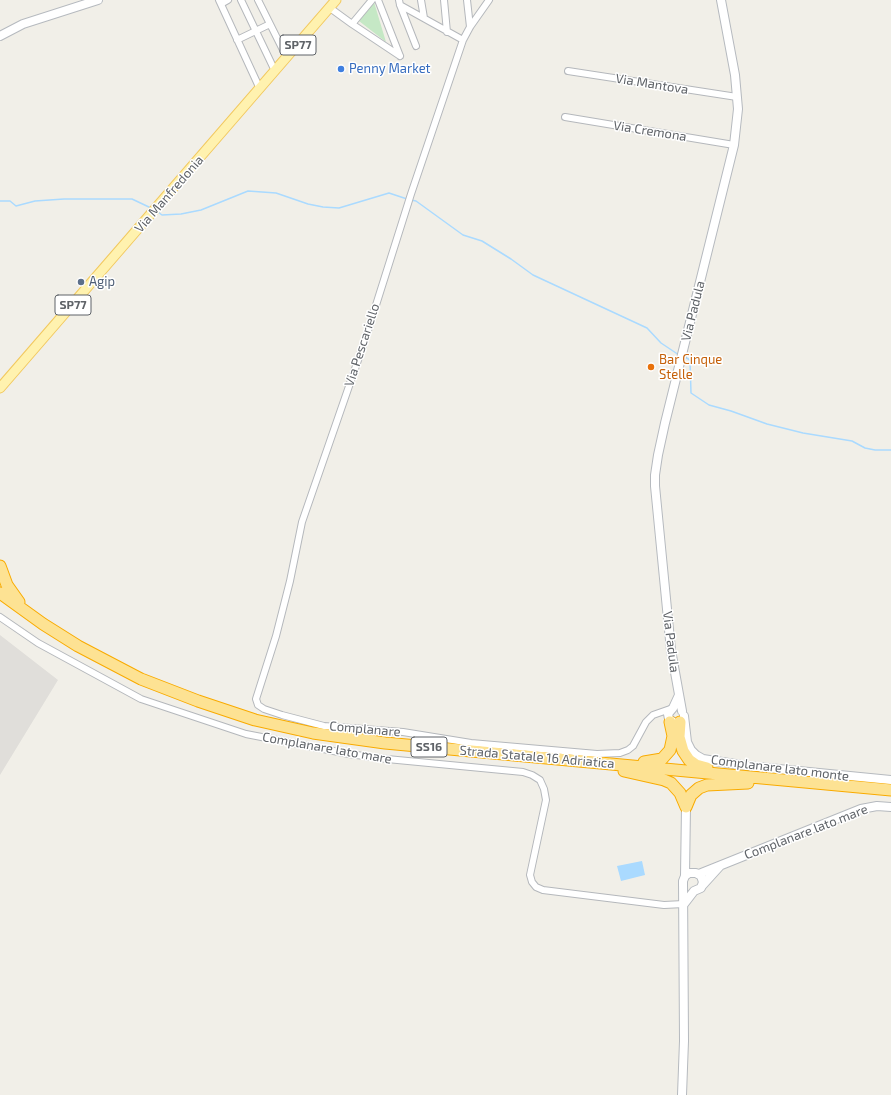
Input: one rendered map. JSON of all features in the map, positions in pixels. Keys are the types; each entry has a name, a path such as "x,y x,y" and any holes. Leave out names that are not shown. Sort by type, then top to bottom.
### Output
{"highway":[{"path":"0,566 7,585 15,598 43,624"},
{"name":"Strada Statale 16 Adriatica","path":"0,593 43,624 78,646 142,679 198,701 255,720 313,733 385,743 891,796"},
{"name":"Strada Statale 16 Adriatica","path":"0,601 74,651 138,685 196,707 252,725 312,739 384,749 624,768"},
{"path":"624,768 662,759 670,750 678,720"},
{"path":"678,720 682,751 689,760 704,768 726,770 748,780"},
{"path":"624,768 671,783 680,793 686,807"},
{"path":"686,807 691,795 699,788 708,785 748,780"},
{"name":"Strada Statale 16 Adriatica","path":"748,780 891,790"}],"main road":[{"name":"Via Manfredonia","path":"0,388 336,0"}],"street":[{"path":"0,36 23,24 98,0"},
{"path":"228,0 220,2 260,89"},
{"path":"241,0 275,71"},
{"path":"258,0 287,58"},
{"path":"352,24 372,0"},
{"path":"330,8 400,56 378,0"},
{"path":"422,0 424,18"},
{"path":"444,0 447,32"},
{"path":"467,0 470,27"},
{"name":"Via Pescariello","path":"256,699 278,629 290,581 302,522 365,340 407,205 463,40 470,27 489,0"},
{"name":"Via Padula","path":"678,720 679,695 671,650 654,481 658,455 734,145 738,110 737,97 735,75 721,0"},
{"path":"399,3 463,40"},
{"path":"399,3 416,46"},
{"path":"237,40 270,24"},
{"name":"Via Mantova","path":"568,72 737,97"},
{"name":"Via Cremona","path":"565,117 734,145"},
{"name":"Complanare lato mare","path":"0,617 38,643 141,699 160,707 246,734 387,760 532,774 540,780 544,789 546,800 530,875 532,882 536,887 543,890 664,905 684,904 722,864"},
{"path":"678,720 668,714 673,708 679,695"},
{"name":"Complanare","path":"256,699 258,705 264,709 282,716 324,726 390,730 471,742 598,754 620,753 628,750 633,746 646,722 653,715"},
{"path":"653,715 673,708 679,709 678,720"},
{"path":"653,715 678,720"},
{"name":"Complanare lato monte","path":"678,720 691,750 704,759 726,764 891,780"},
{"name":"Complanare lato mare","path":"689,876 861,809 877,806 891,807"},
{"path":"682,1095 684,1041 684,904 689,876 685,863 686,807"},
{"path":"689,876 702,879 698,890 686,889 689,876"}],"shaded area":[{"path":"0,635 58,680 0,775"}],"green space":[{"path":"374,2 386,42 359,21"}],"water":[{"path":"642,861 645,875 621,881 617,866"}],"waterway":[{"path":"158,212 162,215 181,214 201,210 248,191 276,193 308,204 339,208 389,193 407,199"},
{"path":"0,201 10,201 16,206 35,201 64,199 132,199 151,208"},
{"path":"411,200 416,201 463,235 482,241 533,275 647,328 661,343 679,355"},
{"path":"685,357 690,360 691,393 709,405 767,424 803,433 852,441 865,448 875,450 891,450"}],"place":[{"name":"Penny Market","path":"341,69"},
{"name":"Agip","path":"81,282"},
{"name":"Bar Cinque Stelle","path":"651,367"}]}
